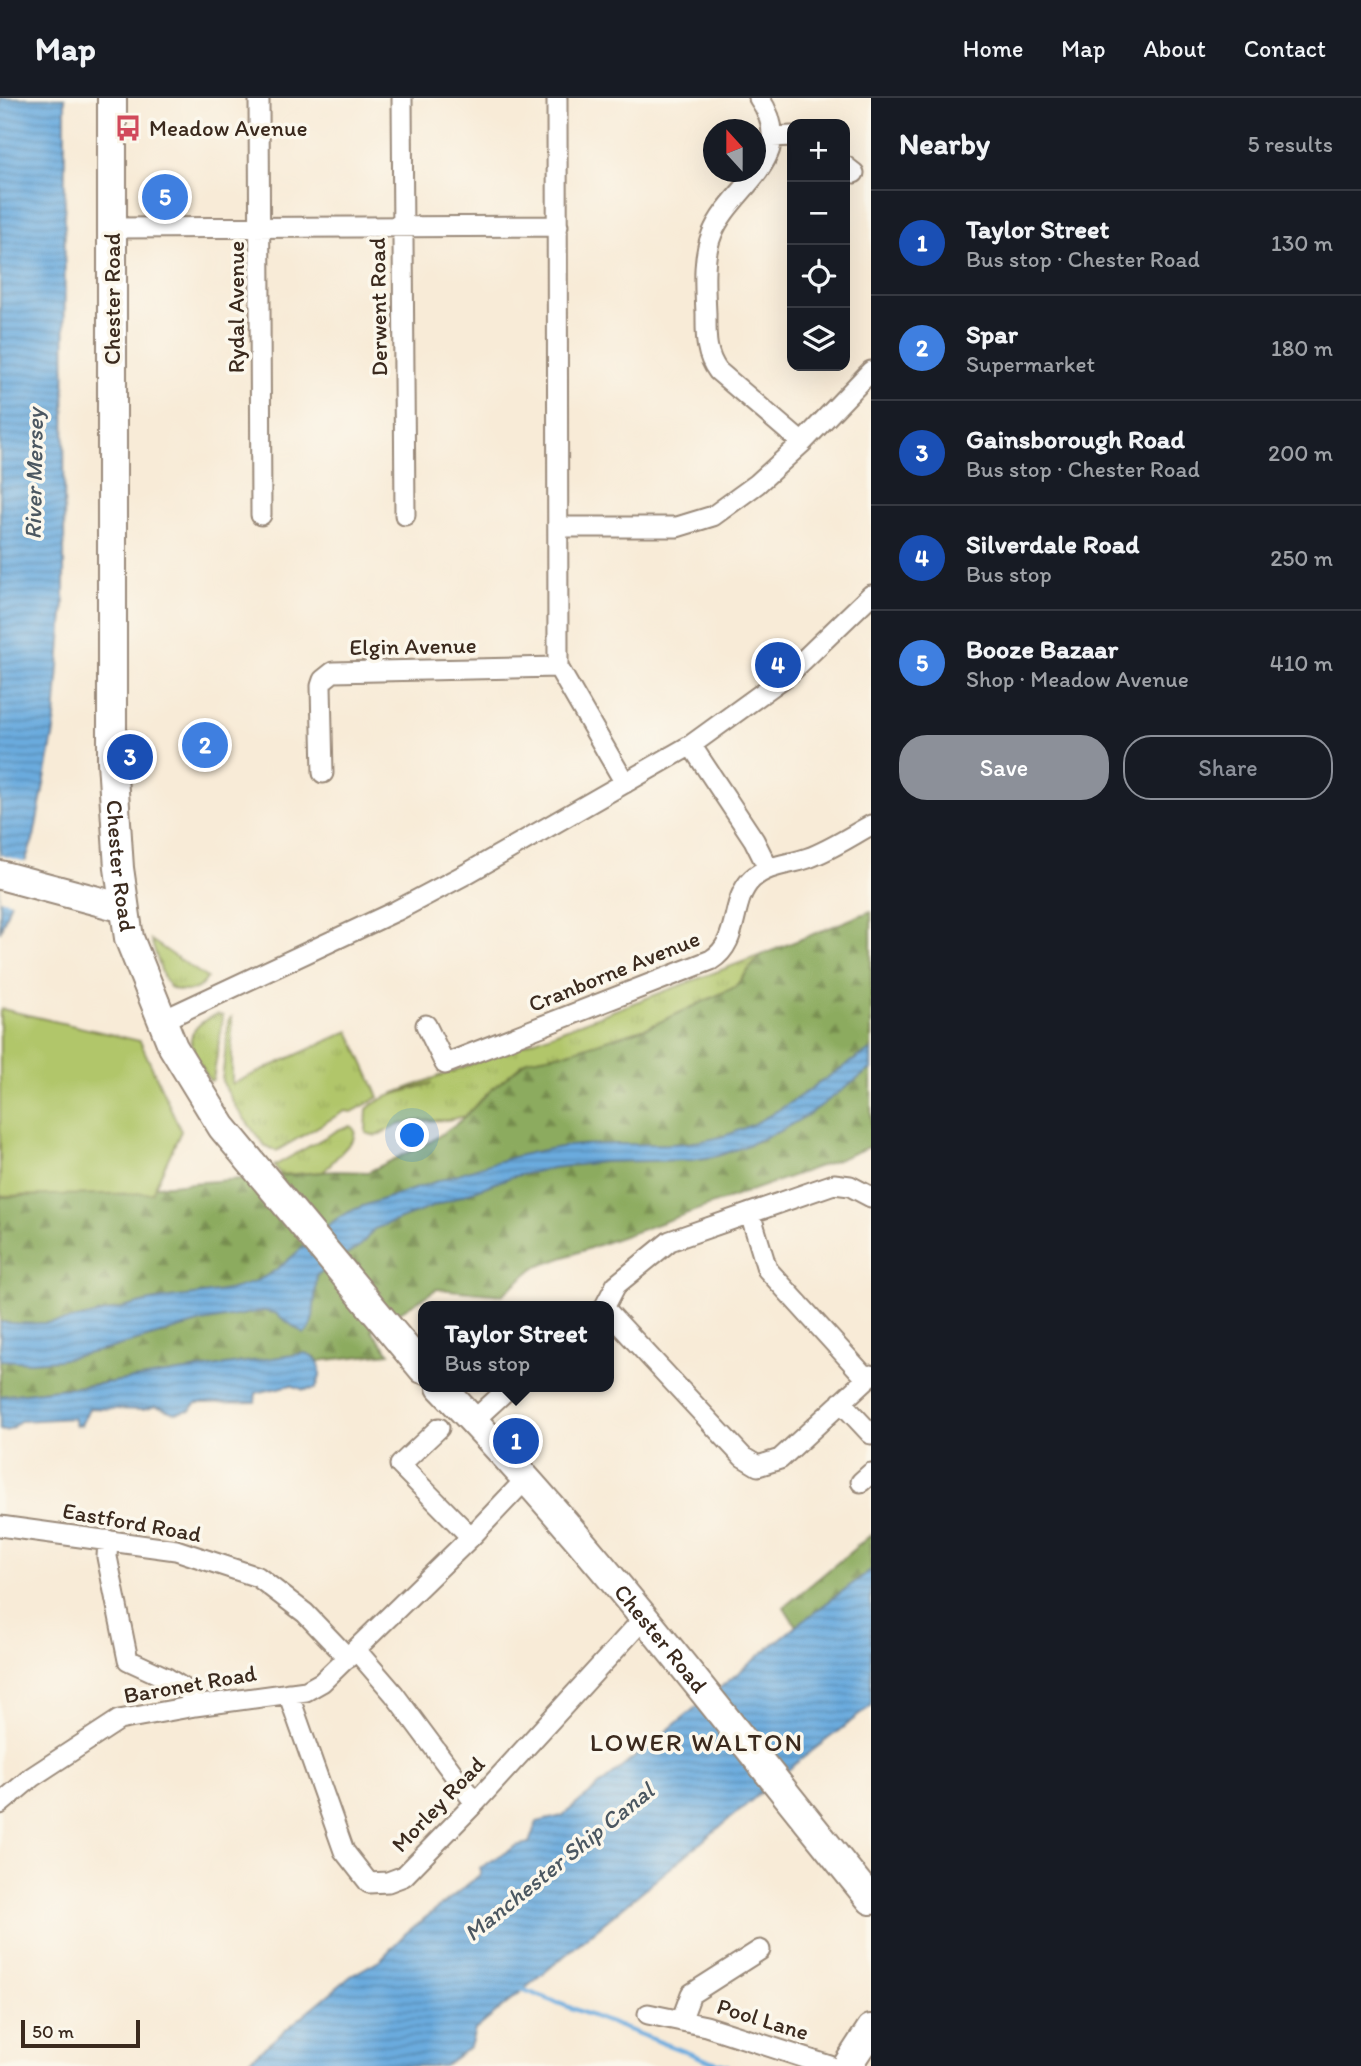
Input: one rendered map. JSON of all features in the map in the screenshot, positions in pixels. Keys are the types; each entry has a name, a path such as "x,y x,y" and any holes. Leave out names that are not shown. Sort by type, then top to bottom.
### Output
{"highway":[{"name":"Chester Road","path":"112,98 112,761 124,908 135,957 183,1066 212,1113 261,1176 418,1363"},
{"path":"0,875 124,908"},
{"name":"Chester Road","path":"446,1392 653,1629 871,1900"},
{"path":"847,2066 871,2029"}],"street":[{"name":"Rydal Avenue","path":"259,98 261,515"},
{"name":"Derwent Road","path":"402,98 405,515"},
{"path":"557,98 558,667 625,783"},
{"path":"759,98 782,136 721,217 711,235 706,257 706,342 710,358 718,371 802,443"},
{"path":"112,228 558,226"},
{"path":"559,527 677,527 701,521 734,502 802,443 871,371"},
{"path":"161,1021 407,905 691,745 789,674 871,595"},
{"name":"Elgin Avenue","path":"323,773 321,686 323,680 333,672 558,667"},
{"path":"691,745 754,840 768,868 810,857 871,825"},
{"name":"Cranborne Avenue","path":"426,1025 444,1064 711,960 718,956 727,944 745,889 755,876 768,868"},
{"path":"608,1301 616,1285 670,1241 834,1184 850,1186 871,1197"},
{"path":"614,1318 743,1457 758,1466 780,1459 869,1377 767,1269 750,1213"},
{"path":"473,1421 505,1392"},
{"path":"841,1402 871,1434"},
{"path":"439,1428 400,1465 471,1537"},
{"name":"Baronet Road","path":"0,1804 32,1777 119,1720 306,1690 322,1682 471,1537 525,1480"},
{"name":"Eastford Road","path":"0,1526 176,1550 258,1577 352,1654 394,1694 475,1803"},
{"path":"108,1540 107,1557 128,1660 188,1691 195,1706"},
{"name":"Morley Road","path":"288,1693 344,1851 369,1883 388,1882 404,1876 475,1803 627,1636 653,1629"},
{"name":"Pool Lane","path":"681,2021 691,1994 760,1950"},
{"name":"Pool Lane","path":"648,2014 706,2026 830,2066"}],"green space":[{"path":"871,911 871,1146 534,1268 502,1295 437,1289 371,1330 390,1353 318,1361 314,1356 0,1396 0,1197 335,1171 368,1172 430,1142 460,1121 527,1060 568,1052 649,1027 735,987 761,955"},
{"path":"151,940 207,978 204,983 191,990 180,991 170,987 163,976"},
{"path":"761,955 735,987 685,1011 649,1027 582,1050 526,1061 465,1116 448,1120 415,1121 398,1125 376,1136 366,1133 367,1109 373,1104 389,1096 432,1083 392,1094"},
{"path":"2,1009 140,1041 181,1131 152,1193 0,1196"},
{"path":"217,1014 223,1016 213,1080 210,1081 191,1043 196,1028"},
{"path":"232,1017 232,1084 349,1031 379,1097 352,1112 345,1111 276,1151 264,1145 235,1106 222,1081 229,1019"},
{"path":"351,1126 355,1131 353,1140 323,1172 281,1175 274,1166 340,1129"},
{"path":"871,1535 871,1570 796,1626 784,1607"}],"water":[{"name":"River Mersey","path":"0,98 65,98 64,602 54,731 34,837 0,932"},
{"path":"871,1050 871,1069 811,1113 780,1131 743,1147 718,1156 692,1160 603,1162 552,1168 511,1177 374,1229 361,1245 317,1275 313,1318 309,1330 304,1334 275,1313 263,1311 202,1322 59,1360 0,1360 0,1322 23,1324 62,1321 156,1300 247,1285 274,1271 342,1216 374,1202 499,1161 561,1147 682,1143 720,1137 760,1120"},
{"path":"306,1353 316,1359 320,1368 315,1389 304,1390 291,1385 256,1393 255,1402 197,1403 190,1410 175,1413 156,1406 143,1410 89,1408 81,1425 76,1426 73,1418 20,1421 9,1430 0,1430 0,1396"},
{"name":"Manchester Ship Canal","path":"871,1570 871,1706 799,1761 475,2030 470,2047 444,2066 242,2066 351,1976 381,1959 406,1933 481,1874 480,1868 516,1846 529,1843 537,1822 562,1816 796,1626"}],"pier":[{"path":"0,855 29,863 15,903 0,899"}],"waterway":[{"path":"519,1988 728,2066"}],"place":[{"name":"Meadow Avenue","path":"128,128"},
{"name":"Booze Bazaar","path":"165,197"},
{"name":"Silverdale Road","path":"778,665"},
{"name":"Spar","path":"205,745"},
{"name":"Gainsborough Road","path":"130,757"},
{"name":"Taylor Street","path":"516,1441"}],"district":[{"name":"LOWER WALTON","path":"697,1742"}]}
